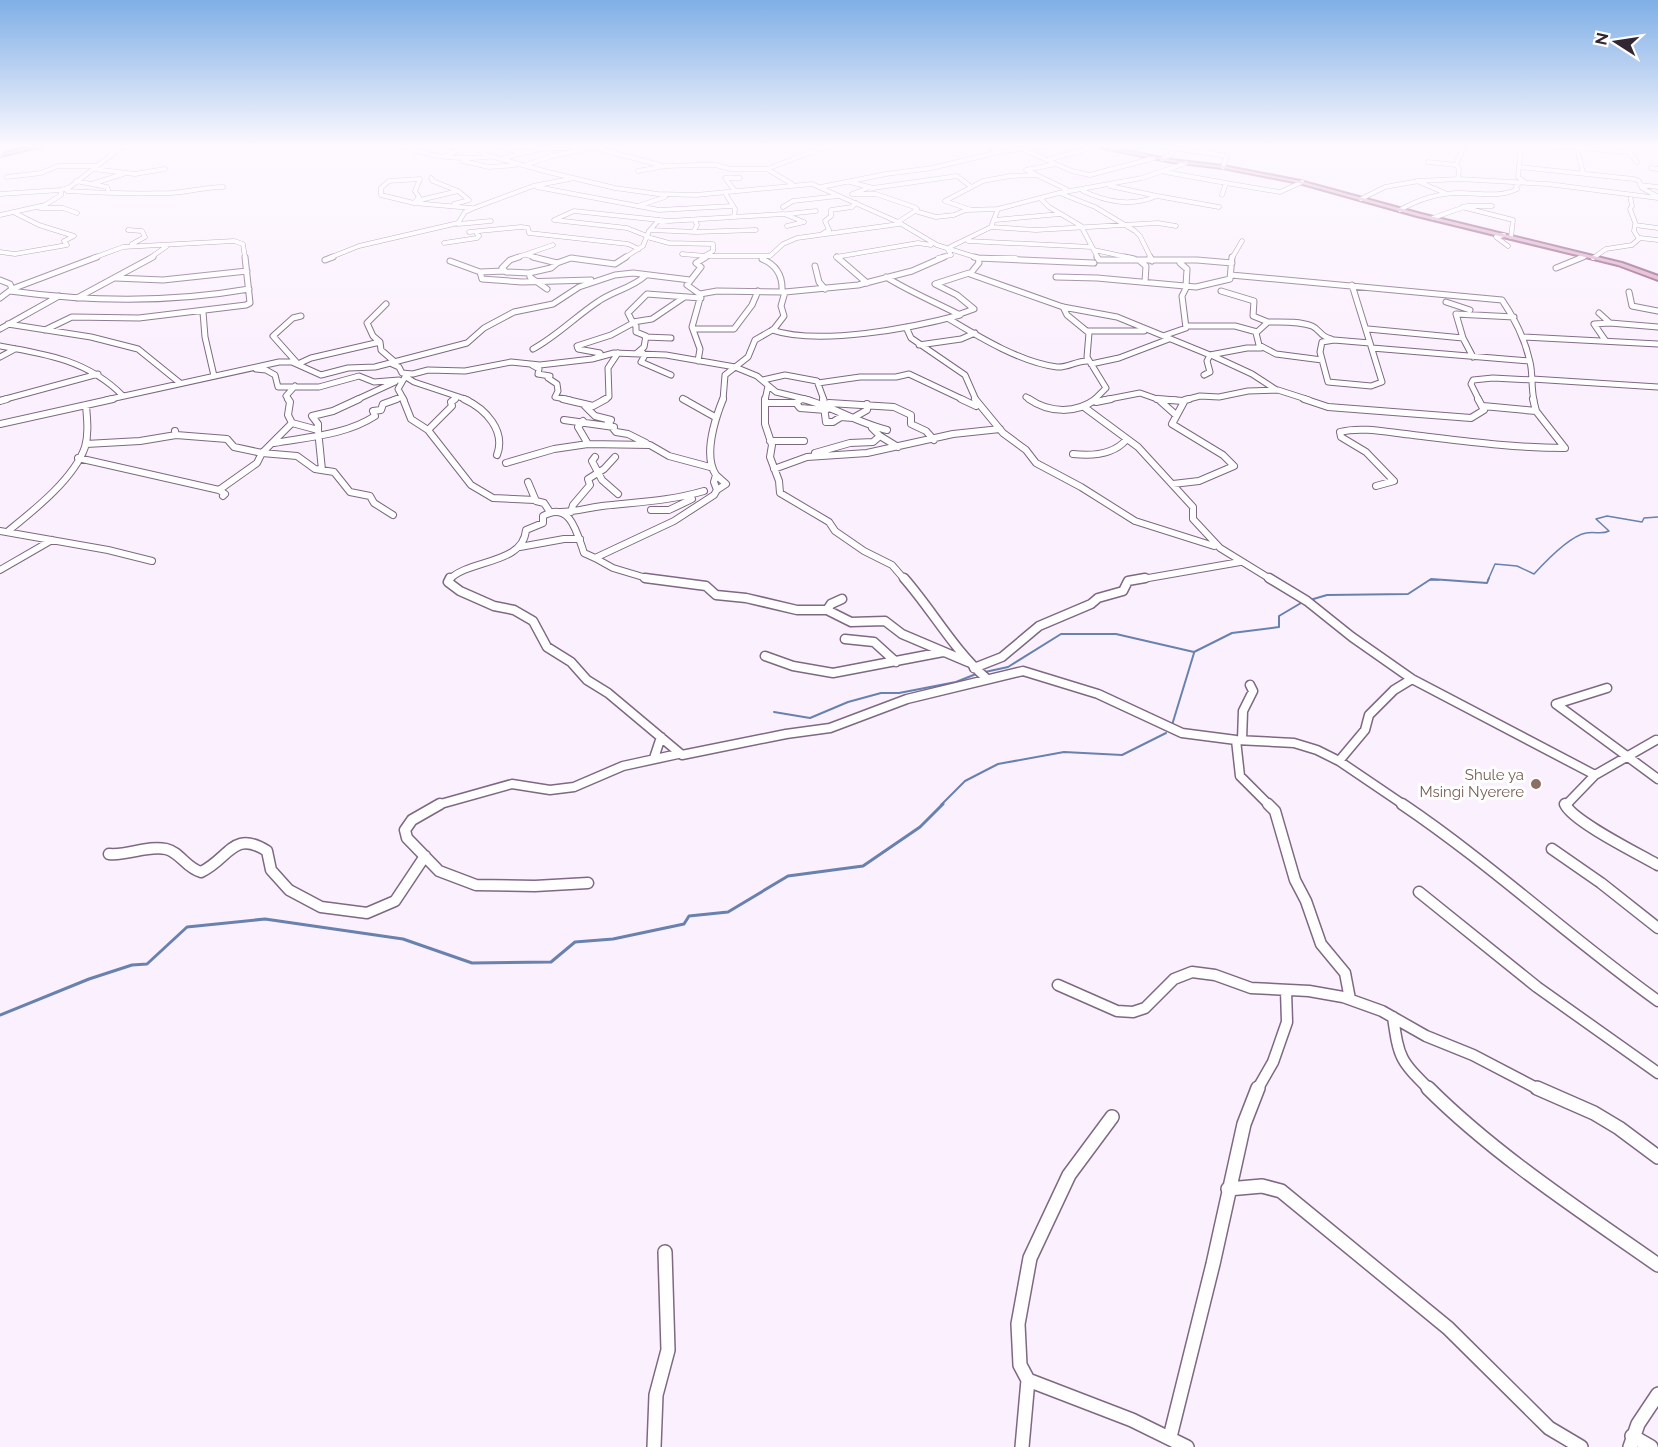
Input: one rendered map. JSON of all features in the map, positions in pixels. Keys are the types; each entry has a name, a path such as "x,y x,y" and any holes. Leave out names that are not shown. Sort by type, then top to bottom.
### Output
{"main road":[{"path":"1410,213 1593,258 1658,278"}],"street":[{"path":"0,252 15,254 64,246 68,243 64,241 74,236 39,225 14,213"},
{"path":"457,224 461,222 465,213"},
{"path":"572,213 554,220 627,228 669,243 713,244 713,251 697,262 701,267 690,280 689,287 700,296"},
{"path":"595,213 695,220 800,213"},
{"path":"660,213 661,219"},
{"path":"450,261 480,272 529,273 551,268 571,258 611,264 619,262 621,258 643,246 650,230 670,213"},
{"path":"732,217 734,213"},
{"path":"821,234 829,230 825,221 831,216 831,213"},
{"path":"876,213 921,234 938,246 978,258 1011,257 1094,263"},
{"path":"682,254 773,255 788,241 899,223 913,213"},
{"path":"923,213 942,216 958,213"},
{"path":"993,224 997,213"},
{"path":"1060,213 1082,228 1099,260 1197,260 1232,263"},
{"path":"1104,213 1140,237 1152,261"},
{"path":"1433,218 1447,213"},
{"path":"1484,213 1513,220 1507,236 1497,239 1508,246"},
{"path":"1631,213 1636,225 1633,227 1638,237"},
{"path":"784,214 804,222 787,226"},
{"path":"948,250 993,224 1064,214"},
{"path":"695,220 697,225 694,231 698,232"},
{"path":"325,260 359,246 399,238 431,228 491,222"},
{"path":"993,224 1031,230 1158,223 1176,226"},
{"path":"1636,225 1658,228"},
{"path":"469,232 523,227 528,228 529,233 628,244 639,249"},
{"path":"0,298 11,290 145,238 142,231 128,230"},
{"path":"650,230 698,232 756,230"},
{"path":"444,243 477,238 479,236 477,233"},
{"path":"918,243 923,237"},
{"path":"1638,237 1658,240"},
{"path":"1593,258 1606,249 1632,245 1638,237"},
{"path":"45,330 72,317 118,318 203,312 249,304 243,244 239,241 123,248"},
{"path":"965,241 1093,248 1139,261 1146,266 1144,282"},
{"path":"1056,277 1199,287 1213,282 1226,281 1231,275 1232,256 1242,241"},
{"path":"867,283 836,257 918,243 938,246"},
{"path":"504,271 502,266 507,262 553,245"},
{"path":"77,298 158,254 167,246"},
{"path":"671,338 645,337 636,332 636,326 628,313 647,294 683,298 700,296 712,291 784,292 867,283 912,271 951,255 948,250"},
{"path":"526,255 557,263"},
{"path":"710,467 715,417 723,400 722,389 725,375 748,357 755,340 772,330 784,316 781,306 784,292 782,277 774,264 759,256"},
{"path":"1556,268 1585,256"},
{"path":"772,330 784,334 842,336 949,319 974,309 957,295 935,284 969,273 979,263 978,258"},
{"path":"619,262 623,273"},
{"path":"949,319 1046,365 1061,368 1077,360 1090,362 1119,358 1185,330 1187,326 1181,298 1186,286 1187,269 1180,262"},
{"path":"815,266 819,282 825,289"},
{"path":"115,278 163,280 247,272"},
{"path":"480,272 482,279 488,280 524,282 598,280"},
{"path":"529,273 529,276 547,289"},
{"path":"0,424 244,369 286,362 298,364 321,375 348,368 364,369 393,363 467,343 484,328 514,312 553,304 579,287 623,273 690,280"},
{"path":"969,273 1063,307 1109,315 1211,355 1252,374 1276,390 1322,406 1471,418 1482,413 1483,406 1476,397 1471,384 1473,380 1493,378 1658,387"},
{"path":"1231,275 1497,299 1505,302 1523,337 1536,411 1565,448 1538,449 1383,432 1347,430 1340,432 1341,437 1366,452 1394,481 1376,486"},
{"path":"533,349 564,330 594,303 635,284 645,276"},
{"path":"886,277 915,295 960,314"},
{"path":"0,280 10,284 11,290"},
{"path":"1334,340 1322,342 1320,352 1328,382 1376,386 1382,381 1353,285"},
{"path":"11,290 130,302 198,297 249,289"},
{"path":"693,329 734,329 752,305 758,291"},
{"path":"1221,291 1254,301 1253,316 1268,322 1310,326 1317,329 1322,337 1334,340 1473,357 1529,361"},
{"path":"1629,292 1632,306 1658,311"},
{"path":"0,329 59,296"},
{"path":"698,361 700,349 694,342 691,321 700,296"},
{"path":"597,358 600,353 579,349 578,346 583,342 615,334 623,327 633,323 652,319 683,298"},
{"path":"1446,302 1473,311 1514,317"},
{"path":"386,304 367,323 373,336 380,342 381,350 399,367 402,374 428,370 465,371 511,362 532,365 538,367 539,374 550,376 548,378 557,384 555,397 584,406 598,405 609,397 608,368 618,353"},
{"path":"1063,307 1066,315 1088,332 1090,337 1086,350 1090,362 1106,385 1096,402"},
{"path":"203,312 204,337 214,376"},
{"path":"1599,313 1610,323"},
{"path":"1473,357 1463,338 1456,314 1491,314"},
{"path":"298,364 293,355 276,342 273,336 293,318 301,316"},
{"path":"1262,348 1257,341 1257,332 1268,322"},
{"path":"8,324 104,340 138,349 180,383"},
{"path":"1605,340 1594,324 1658,327"},
{"path":"1187,326 1235,326 1257,332"},
{"path":"906,327 911,338 919,345 964,375 971,387 974,400 1000,429 1026,450 1039,465 1130,518 1220,548"},
{"path":"1368,329 1463,338"},
{"path":"1088,332 1152,332"},
{"path":"919,345 961,339 975,333"},
{"path":"640,353 645,337"},
{"path":"1523,337 1658,344"},
{"path":"298,364 311,358 380,342"},
{"path":"0,346 68,359 85,365 123,396"},
{"path":"1204,375 1210,372 1207,360 1211,355 1248,348 1262,348 1286,356 1322,360"},
{"path":"0,357 15,349"},
{"path":"532,365 597,358 618,353 640,353 735,367 766,383 777,392 798,401"},
{"path":"640,353 644,357 641,362 671,375"},
{"path":"244,369 266,370 275,375 278,387 319,387 358,376 377,383 403,378 467,400 496,427 501,444 497,455"},
{"path":"766,383 785,375 797,376 818,383 860,377 896,377 909,374 981,408"},
{"path":"0,401 98,375"},
{"path":"403,378 398,389 411,419 428,430 471,485 493,498 536,500 544,503 554,512 563,513 570,519 580,538 584,553 605,564 642,577 706,586 716,596 746,598 784,605 797,610 827,610 851,622 885,621 902,634 968,662"},
{"path":"322,470 318,424 312,416 333,411 403,378"},
{"path":"766,383 763,420 772,445 770,452 774,469 782,484 781,494 829,522 835,531 864,551 894,567 924,601 968,662 986,678"},
{"path":"818,383 826,408 826,422 833,422 841,417 853,418 867,410 867,404"},
{"path":"295,386 286,396 290,402 288,415 292,423 318,432"},
{"path":"1157,399 1183,401 1200,396 1219,397 1245,391 1276,390"},
{"path":"1026,397 1037,405 1057,410 1084,407 1096,402 1140,393 1157,399 1176,415"},
{"path":"428,430 452,406 451,402 457,397"},
{"path":"274,442 318,432 347,430 375,416 373,411 381,410 383,404 402,398"},
{"path":"683,399 715,417"},
{"path":"798,401 800,408 867,404 894,407 911,415 910,424 926,431 934,440"},
{"path":"765,403 798,401"},
{"path":"1173,484 1199,481 1234,466 1227,457 1176,427 1172,422 1183,401"},
{"path":"4,532 57,487 78,458 86,444 86,405"},
{"path":"584,406 595,416 611,420 608,422 616,432 628,434 669,456 710,467 726,484 674,521 595,558"},
{"path":"1483,406 1536,411"},
{"path":"1084,407 1138,447 1192,507 1193,519 1220,548 1307,601 1352,638 1412,679 1595,775"},
{"path":"826,408 887,430"},
{"path":"564,420 583,421 614,428"},
{"path":"583,421 578,427 588,444"},
{"path":"78,458 221,493 256,463 262,453 292,423"},
{"path":"868,425 898,447"},
{"path":"807,457 867,453 953,434 1000,429"},
{"path":"86,444 140,441 175,433 214,440 227,438 234,447 262,453 297,456 315,469 334,472 350,492 370,496 374,503 393,515"},
{"path":"774,469 828,447 873,442 880,436"},
{"path":"1073,454 1097,456 1121,446 1126,440"},
{"path":"770,441 804,441"},
{"path":"506,464 554,449 588,444 650,445"},
{"path":"520,547 525,541 526,530 543,523 543,516 554,512 578,513 620,495 607,487 597,474 592,461 596,457"},
{"path":"571,512 573,505 590,485 588,479 597,474 615,457"},
{"path":"715,493 716,475"},
{"path":"528,482 536,500"},
{"path":"590,508 624,507 651,501 678,499 704,491"},
{"path":"651,510 669,510 698,495 715,493"},
{"path":"4,532 152,561"},
{"path":"580,538 564,538 520,547 483,564 471,566 450,577 448,582 453,588 491,605 525,615 532,621 547,647 571,662 587,680 608,693 678,754"},
{"path":"0,570 52,540"},
{"path":"974,668 1002,657 1032,630 1091,604 1098,598 1123,591 1128,581 1240,562"},
{"path":"827,610 831,604 842,599"},
{"path":"846,639 874,642 896,662"},
{"path":"765,656 793,666 829,673 944,652"},
{"path":"588,883 543,886 476,885 445,875 407,838 405,830 412,820 437,805 469,798 512,784 550,790 574,787 616,769 654,758 693,754 786,734 830,728 907,699 1017,671 1036,674 1098,694 1182,733 1294,744 1317,750 1339,761 1436,827 1599,959 1658,1000"},
{"path":"1339,761 1365,730 1369,715 1395,690 1412,679"},
{"path":"1250,685 1253,691 1243,711 1239,740 1240,776 1275,811 1295,880 1306,901 1321,945 1345,973 1350,999"},
{"path":"1607,688 1556,704 1658,779"},
{"path":"654,758 661,737"},
{"path":"1656,740 1595,775 1565,804 1588,825 1658,865"},
{"path":"109,854 119,855 144,850 169,849 189,868 201,872 210,869 224,853 239,843 250,842 267,851 271,870 289,890 321,907 367,913 395,901 424,856"},
{"path":"1552,849 1596,879 1658,928"},
{"path":"1419,892 1537,987 1658,1073"},
{"path":"1058,985 1117,1011 1133,1012 1145,1008 1174,979 1192,972 1215,975 1251,988 1309,991 1350,999 1393,1017 1426,1036 1473,1054 1541,1090 1594,1113 1619,1128 1658,1158"},
{"path":"1170,1437 1247,1117 1261,1080 1273,1062 1287,1022 1286,990"},
{"path":"1393,1017 1397,1047 1403,1063 1459,1119 1658,1265"},
{"path":"1022,1447 1028,1380 1020,1365 1018,1333 1030,1258 1069,1175 1112,1117"},
{"path":"1228,1189 1262,1186 1281,1191 1448,1328 1549,1428 1581,1447"},
{"path":"654,1447 656,1395 668,1350 665,1252"},
{"path":"1028,1380 1132,1420 1187,1447"},
{"path":"1651,1447 1631,1441 1658,1394"}],"waterway":[{"path":"1488,580 1495,564 1517,566 1534,574 1558,550 1573,539 1586,533 1609,531 1596,519 1607,516 1642,522 1644,518 1658,517"},
{"path":"1310,600 1327,595 1408,594 1431,579 1487,583 1489,578"},
{"path":"1430,580 1439,580"},
{"path":"985,672 1008,667 1061,634 1116,634 1194,652 1232,633 1279,627 1279,616 1301,603"},
{"path":"1172,725 1194,653"},
{"path":"774,712 810,718 848,702 881,693 899,693 956,682 976,674"},
{"path":"941,805 965,781 998,764 1064,752 1122,755 1166,733"},
{"path":"0,1015 89,979 132,965 147,964 187,927 265,919 403,939 472,963 551,962 575,942 613,939 684,924 689,916 728,912 788,876 863,866 920,827 943,804"}],"place":[{"name":"Shule ya Msingi Nyerere","path":"1536,784"}]}
